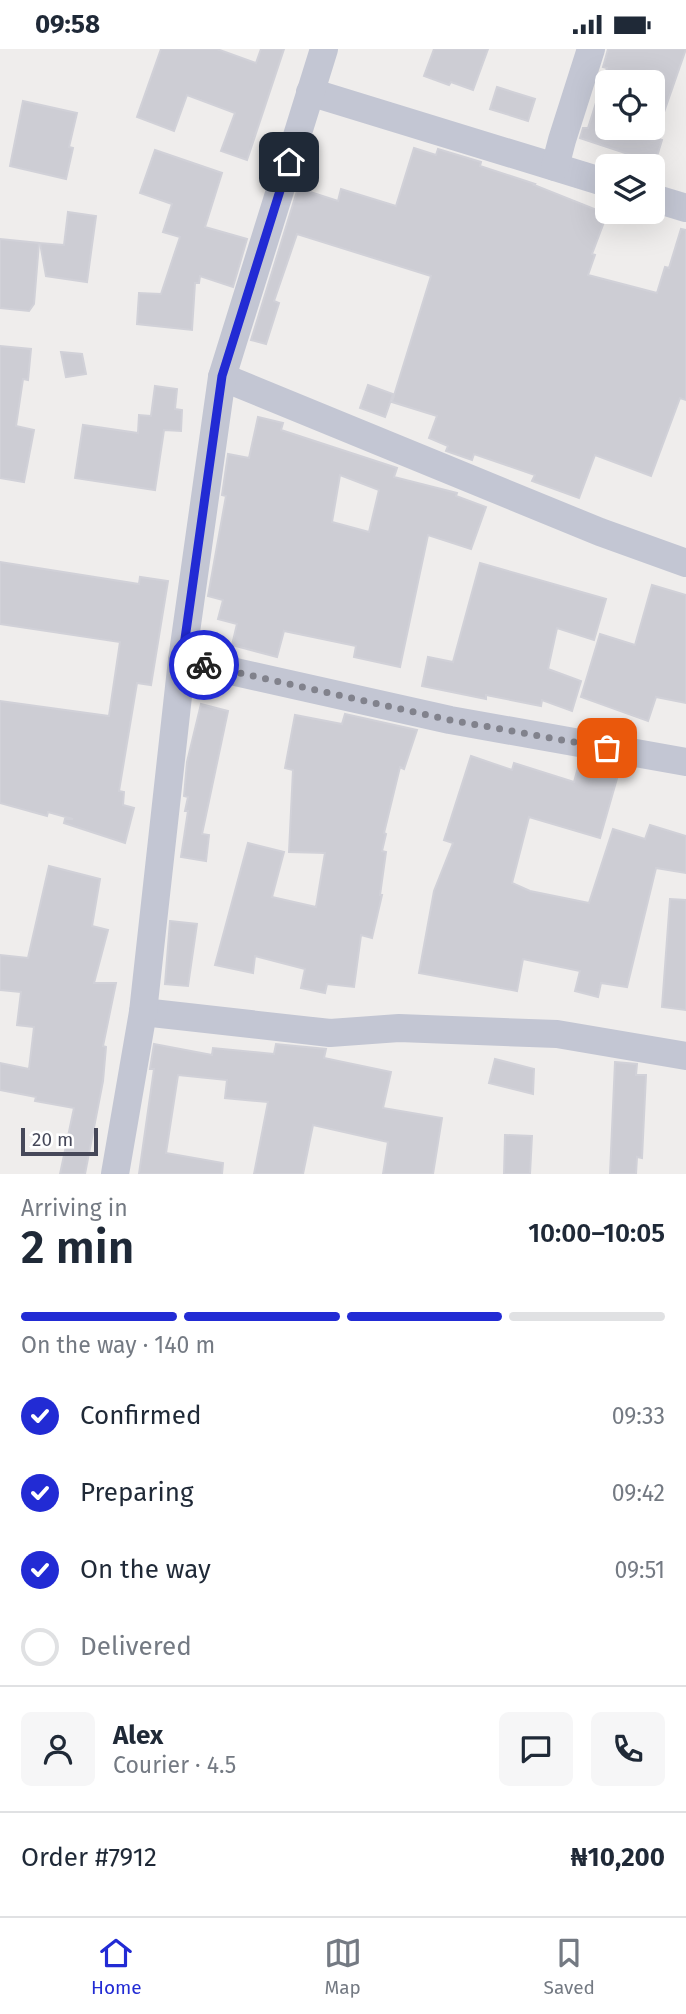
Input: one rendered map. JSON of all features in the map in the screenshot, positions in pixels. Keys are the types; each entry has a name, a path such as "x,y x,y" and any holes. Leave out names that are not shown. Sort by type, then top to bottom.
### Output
{"street":[{"path":"116,1174 143,1012 182,660 222,376 324,49"},
{"path":"555,167 591,49"},
{"path":"310,92 595,179"},
{"path":"665,202 686,208"},
{"path":"222,376 589,527 686,563"},
{"path":"182,660 450,720 686,762"},
{"path":"143,1012 330,1033 398,1028 557,1034 686,1056"}],"building":[{"path":"161,49 217,49 256,63 261,49 284,49 247,160 221,151 235,113 187,95 174,131 137,117"},
{"path":"434,49 488,49 473,90 424,76"},
{"path":"608,49 686,49 665,109 665,70 603,67"},
{"path":"497,87 535,99 528,121 490,109"},
{"path":"23,101 77,113 69,147 73,148 66,179 10,166"},
{"path":"595,106 595,140 662,140 658,154 628,154 580,138 583,128 588,128"},
{"path":"414,148 436,155 438,149 481,162 480,166 535,184 595,209 595,224 603,224 592,254 595,255 588,275 657,293 665,267 669,268 681,229 686,230 686,400 680,398 651,476 595,455 579,498 532,481 535,475 474,454 472,460 446,451 448,446 429,438 437,416 392,402 431,276 297,234 274,301 279,303 266,344 251,340 298,188 338,201 341,189 396,206"},
{"path":"155,150 222,173 205,227 247,239 233,287 200,276 199,283 195,283 192,330 137,324 139,293 161,294 180,237 163,232 172,204 140,193"},
{"path":"68,212 96,216 87,282 46,276 40,243 64,245"},
{"path":"0,239 39,243 34,304 29,311 0,308"},
{"path":"0,346 31,349 28,380 23,379 16,426 34,430 24,482 0,478"},
{"path":"61,352 82,354 86,374 66,377"},
{"path":"368,385 393,394 385,417 360,408"},
{"path":"155,386 177,389 175,409 182,410 181,431 164,430 155,490 75,478 83,425 138,433 139,415 151,416"},
{"path":"258,417 283,423 281,430 397,468 394,477 457,493 456,496 486,507 471,549 428,535 400,667 354,657 356,646 284,631 277,657 232,645 237,624 218,619 223,600 208,596 226,496 222,495 228,454 249,458","holes":["340,475 379,490 369,532 332,522"]},
{"path":"0,562 139,584 140,577 168,581 151,685 137,683 119,791 124,792 123,805 134,808 125,843 64,823 65,819 73,819 48,812 47,816 0,803 0,701 109,716 120,642 0,624"},
{"path":"480,563 606,599 594,640 557,628 548,669 581,681 572,711 542,700 541,706 486,695 486,699 422,686 428,657 453,662"},
{"path":"652,585 686,595 686,703 656,697 648,721 581,697 600,634 635,645"},
{"path":"201,704 228,711 202,834 209,835 206,861 181,857 188,811 185,811 188,797 184,796 187,762"},
{"path":"345,714 417,730 404,769 400,767 384,833 382,851 386,852 382,895 372,938 361,935 354,987 327,984 325,993 301,988 305,969 255,956 253,973 215,965 248,843 284,852 272,897 316,907 325,853 289,852 293,770 285,768 295,715 342,724"},
{"path":"471,756 512,770 514,763 574,782 579,764 618,775 600,838 529,817 512,883 530,891 589,903 613,829 645,839 650,825 686,836 686,873 656,868 627,987 601,983 598,997 575,991 580,971 523,959 517,991 419,973 434,891 453,843 444,840"},
{"path":"49,866 100,879 92,926 108,930 94,983 116,983 103,1046 106,1047 103,1081 85,1174 60,1174 74,1108 35,1101 36,1097 0,1090 0,1063 29,1069 34,1027 17,1025 21,992 0,990 0,955 28,958"},
{"path":"670,899 686,900 686,1010 662,1007"},
{"path":"170,921 197,924 188,986 165,984"},
{"path":"154,1044 212,1055 213,1048 274,1054 276,1044 326,1049 324,1058 391,1072 383,1108 442,1118 433,1174 383,1174 388,1142 313,1125 303,1174 254,1174 268,1102 225,1098 227,1080 178,1075 166,1153 223,1163 222,1174 139,1174 154,1069 150,1069"},
{"path":"495,1059 534,1069 533,1094 489,1083"},
{"path":"615,1062 637,1064 636,1075 646,1075 642,1158 637,1157 636,1174 610,1174"},
{"path":"505,1135 532,1136 530,1174 504,1174"}],"way so far":[{"path":"204,665 450,720 607,748"}],"route":[{"path":"204,665 182,660 222,376 289,162"}]}
